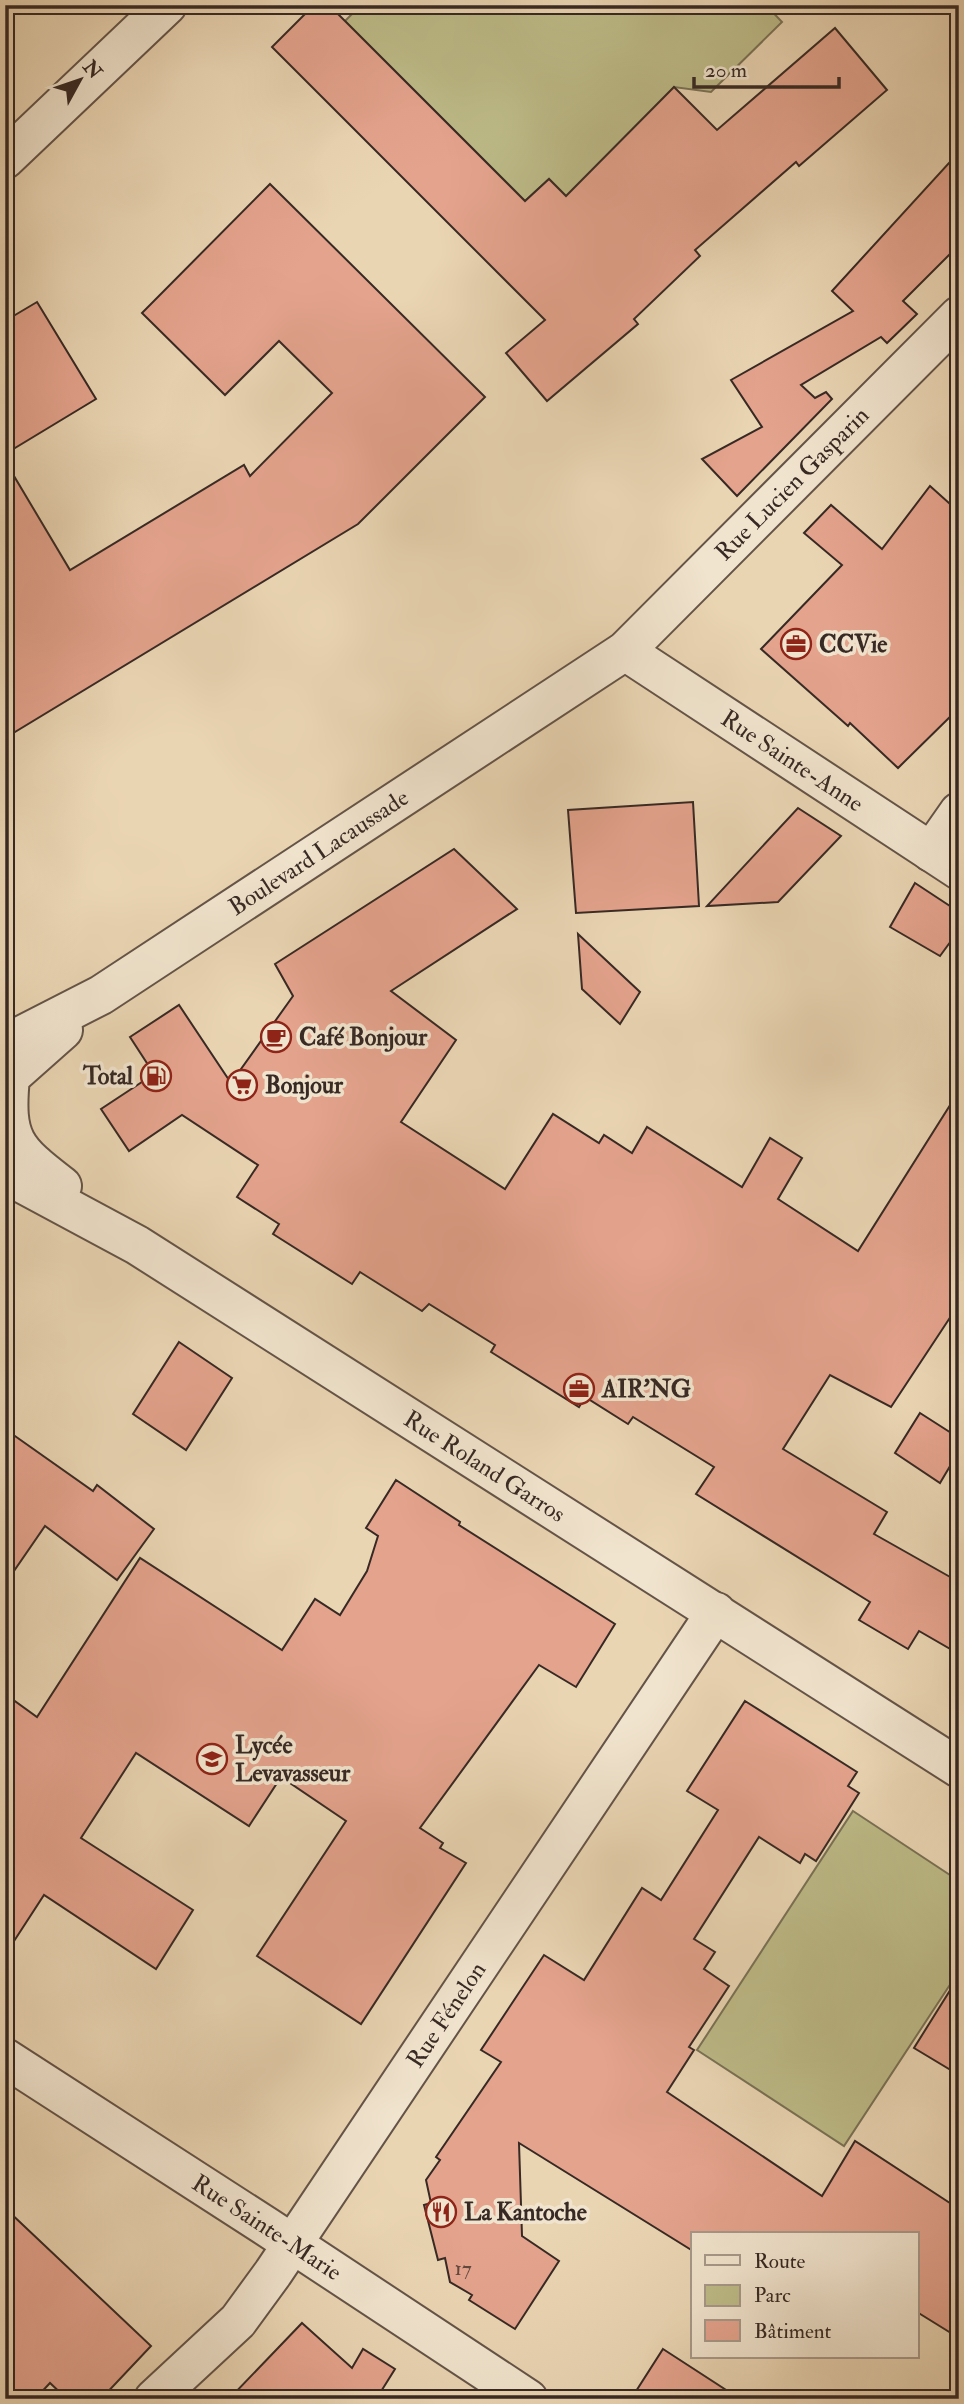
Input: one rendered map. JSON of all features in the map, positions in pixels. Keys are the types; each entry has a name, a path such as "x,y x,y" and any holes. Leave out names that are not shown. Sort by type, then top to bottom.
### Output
{"street":[{"path":"5,159 167,5"},
{"name":"Rue Lucien Gasparin","path":"625,651 959,316"},
{"name":"Rue Sainte-Anne","path":"625,651 945,861"},
{"name":"Boulevard Lacaussade","path":"5,1044 101,995 625,651"},
{"path":"945,861 959,813"},
{"path":"101,995 10,1077 9,1130 27,1159 136,1245"},
{"name":"Rue Roland Garros","path":"5,1174 136,1245 959,1768"},
{"name":"Rue Fénelon","path":"154,2399 238,2321 293,2244 716,1612"},
{"name":"Rue Sainte-Marie","path":"5,2059 293,2244 527,2399"}],"green space":[{"path":"361,5 766,5 782,22 711,92 674,87 573,203 549,179 525,201 345,21"},
{"path":"853,1811 959,1881 959,1971 844,2146 697,2050"}],"building":[{"path":"314,5 329,5 525,201 549,179 566,196 674,87 717,130 835,28 887,90 799,166 796,162 695,250 700,256 634,319 638,324 547,401 506,353 545,320 272,47"},
{"path":"959,152 959,245 903,301 917,314 887,343 881,337 801,385 815,398 826,392 832,399 737,496 702,459 762,427 731,380 853,311 832,291"},
{"path":"270,184 485,397 358,524 5,738 5,461 70,570 244,465 250,476 332,393 279,341 225,395 142,313"},
{"path":"37,302 96,399 5,454 5,321"},
{"path":"930,486 959,512 959,708 898,768 850,723 848,726 761,649 842,565 804,533 831,505 882,549"},
{"path":"693,802 699,906 576,913 568,810"},
{"path":"798,808 841,836 778,902 707,906"},
{"path":"454,849 517,909 391,991 456,1040 401,1122 505,1189 553,1114 599,1143 604,1135 632,1153 647,1127 742,1187 770,1138 802,1158 778,1199 858,1251 959,1091 959,1304 891,1407 830,1375 783,1449 887,1512 874,1534 959,1582 959,1654 919,1631 908,1649 859,1620 870,1602 696,1494 714,1467 633,1417 628,1424 585,1397 579,1407 491,1352 495,1345 429,1304 422,1311 360,1272 352,1284 273,1234 279,1224 237,1197 258,1165 182,1115 129,1151 101,1109 154,1074 130,1037 179,1005 231,1083 293,996 275,964"},
{"path":"915,883 959,912 959,930 940,956 890,927"},
{"path":"578,934 640,992 620,1024 582,989"},
{"path":"179,1342 232,1378 186,1450 133,1414"},
{"path":"920,1413 959,1438 959,1451 940,1483 895,1453"},
{"path":"5,1429 93,1491 97,1485 154,1529 117,1580 45,1526 5,1584"},
{"path":"396,1480 460,1522 459,1525 615,1624 576,1687 539,1665 420,1828 443,1843 440,1848 466,1863 361,2024 257,1956 346,1821 281,1777 249,1826 136,1753 81,1838 193,1910 156,1969 44,1895 5,1955 5,1694 37,1717 140,1558 282,1650 315,1599 340,1615 367,1571 378,1536 366,1528"},
{"path":"745,1701 857,1772 848,1786 859,1793 816,1861 805,1854 800,1863 759,1837 694,1939 715,1952 704,1969 729,1986 689,2047 694,2050 667,2092 822,2196 855,2141 959,2209 959,2338 918,2313 918,2232 691,2232 691,2250 519,2143 522,2236 559,2261 515,2329 469,2300 472,2295 450,2282 445,2258 438,2260 424,2205 431,2203 426,2180 440,2160 436,2157 501,2062 481,2050 544,1955 584,1980 642,1888 661,1900 718,1810 687,1791"},
{"path":"959,1976 959,2075 914,2048"},
{"path":"5,2208 151,2346 101,2399 67,2399 50,2383 35,2399 5,2399"},
{"path":"302,2323 352,2368 363,2349 395,2369 380,2393 387,2399 229,2399"},
{"path":"663,2349 740,2399 631,2399"}],"place":[{"name":"CCVie","path":"796,644"},
{"name":"Café Bonjour","path":"276,1037"},
{"name":"Total","path":"156,1076"},
{"name":"Bonjour","path":"242,1085"},
{"name":"AIR'NG","path":"579,1389"},
{"name":"Lycée Levavasseur","path":"212,1759"},
{"name":"La Kantoche","path":"441,2212"}]}
